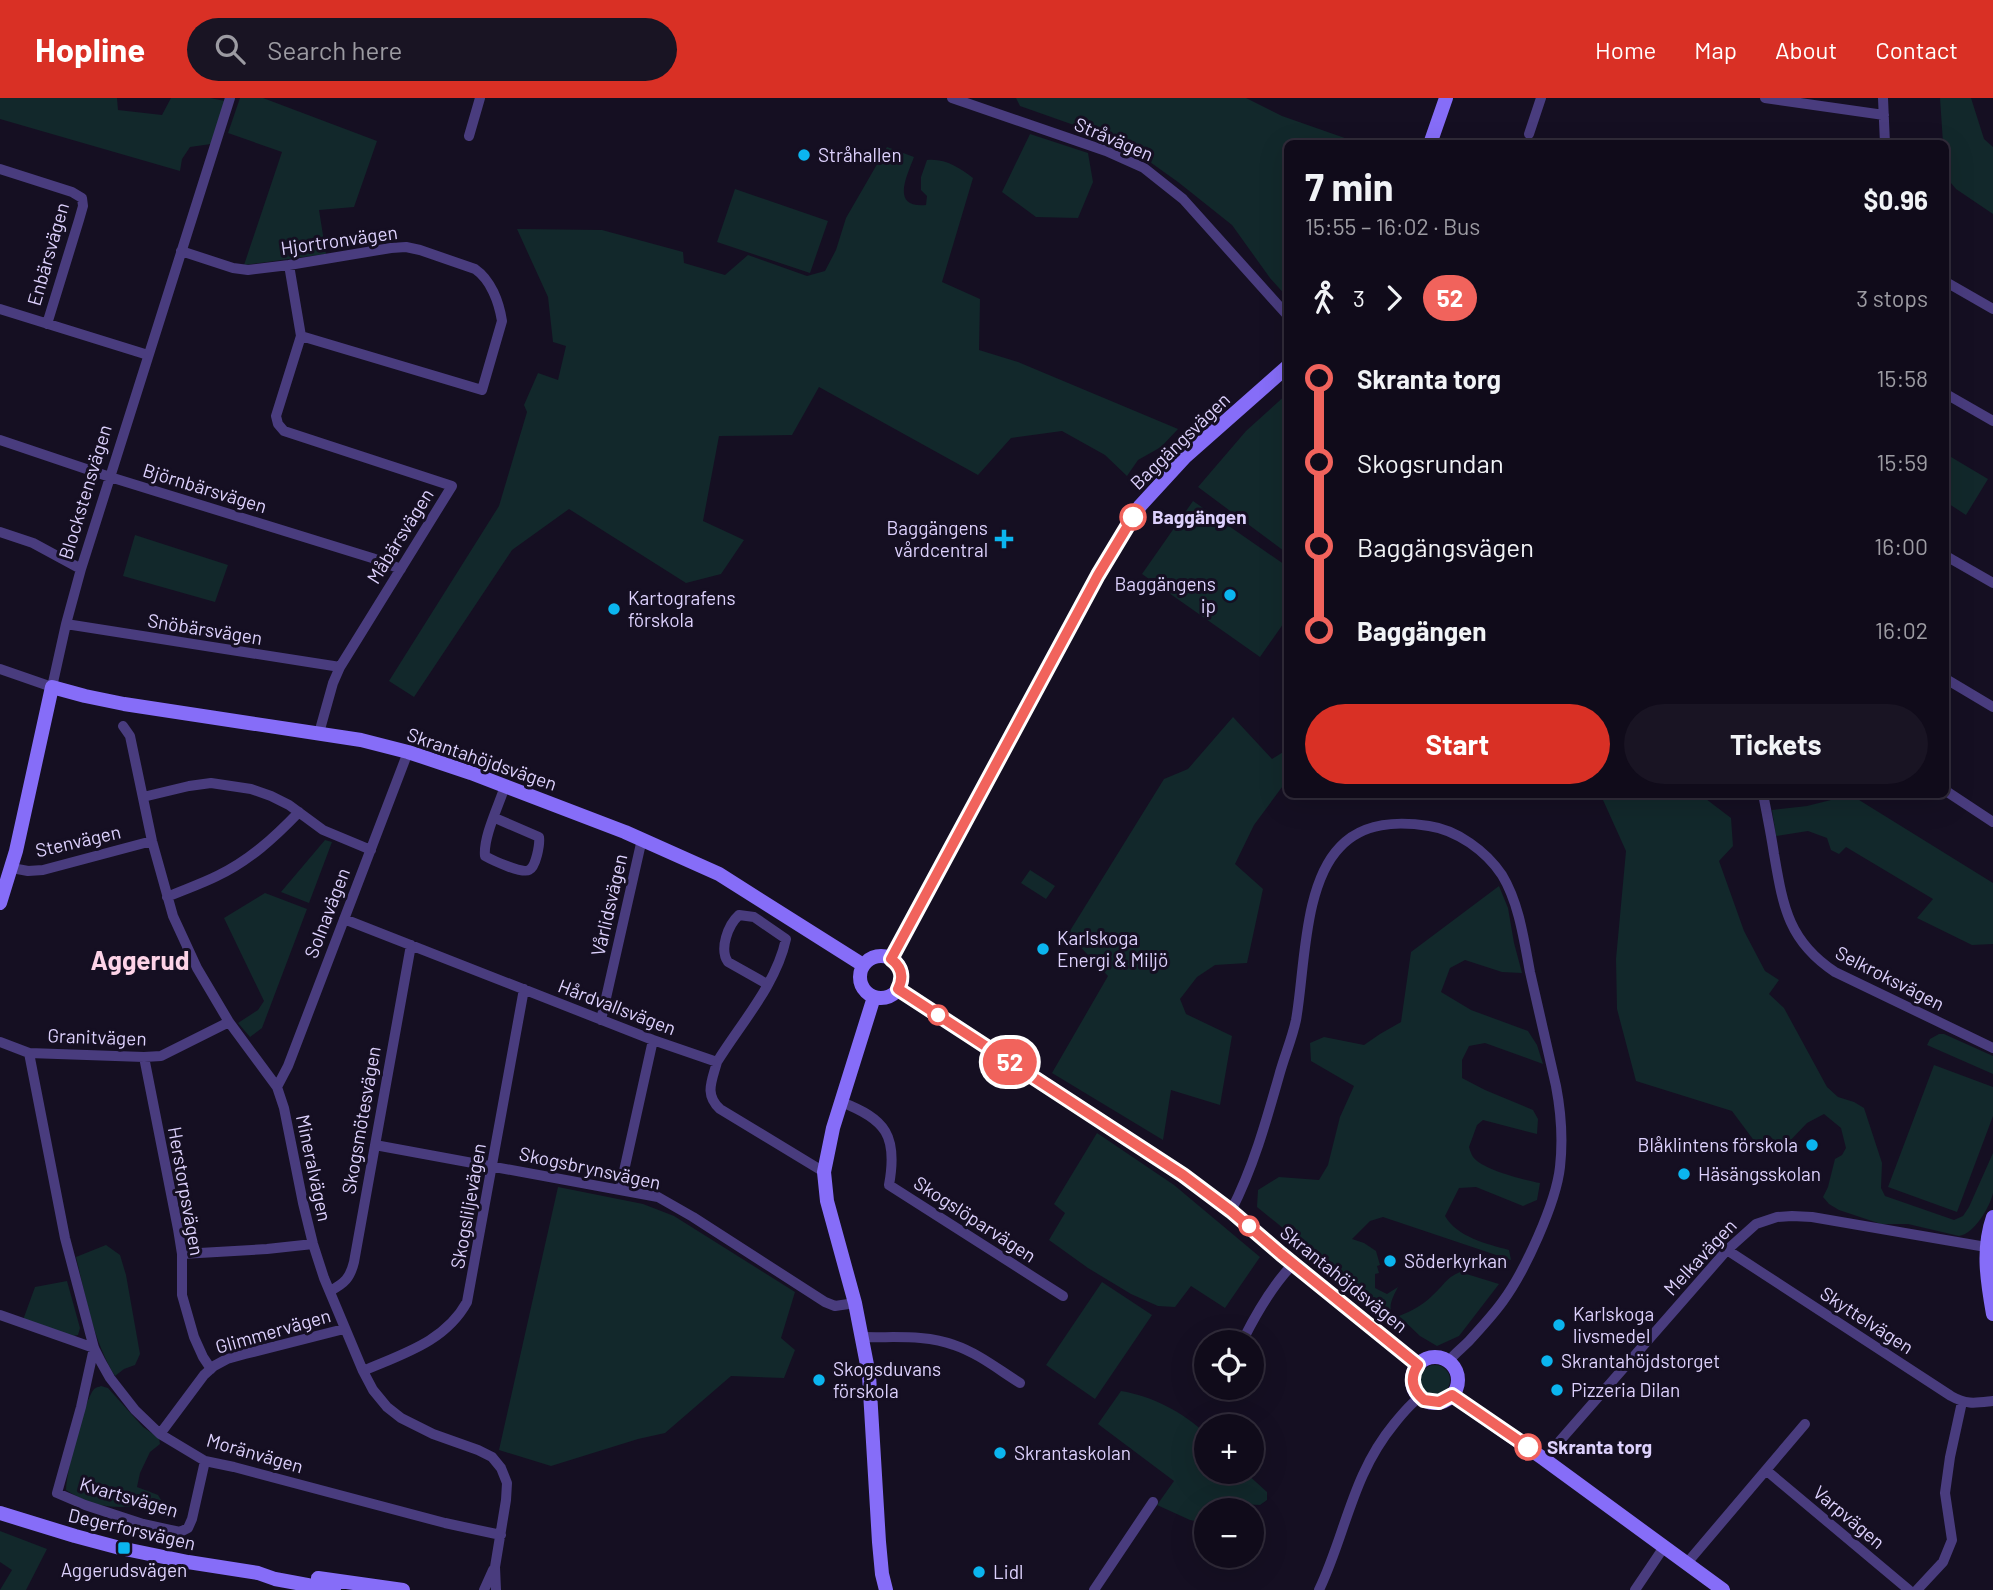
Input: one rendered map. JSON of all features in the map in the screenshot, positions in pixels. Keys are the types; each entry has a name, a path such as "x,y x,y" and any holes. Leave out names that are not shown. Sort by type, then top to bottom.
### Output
{"street":[{"name":"Blockstensvägen","path":"0,903 81,569 230,98"},
{"path":"469,136 480,98"},
{"name":"Stråvägen","path":"954,98 1106,150 1144,168 1184,199 1284,312"},
{"path":"1431,140 1446,98"},
{"path":"1529,134 1541,98"},
{"path":"1766,98 1884,115"},
{"path":"1882,98 1885,140"},
{"name":"Enbärsvägen","path":"0,169 72,192 82,198 83,206 47,324"},
{"name":"Hjortronvägen","path":"181,251 233,268 248,270 391,248 420,250 483,274 497,302 502,321 482,390 301,336"},
{"path":"289,265 301,336"},
{"path":"1949,284 1993,309"},
{"name":"Enbärsvägen","path":"0,309 148,355"},
{"name":"Måbärsvägen","path":"301,336 276,416 284,431 452,486 340,667 319,733"},
{"name":"Baggängsvägen","path":"891,959 1098,575 1140,506 1185,457 1284,370"},
{"path":"1949,396 1993,421"},
{"name":"Björnbärsvägen","path":"0,440 401,569"},
{"path":"0,532 33,543 81,569"},
{"path":"1949,560 1993,583"},
{"name":"Snöbärsvägen","path":"66,624 340,667"},
{"path":"0,669 52,687"},
{"path":"1949,681 1993,707"},
{"name":"Skrantahöjdsvägen","path":"52,687 124,704 361,740 408,752 642,839 719,874 863,965"},
{"name":"Mineralvägen","path":"123,726 130,736 167,897 186,946 229,1022 277,1087 284,1108 313,1244 344,1329 363,1371 373,1390 387,1407 401,1418 416,1427 478,1450 492,1457 501,1468 507,1483 495,1567 496,1590"},
{"name":"Solnavägen","path":"277,1087 288,1066 408,752"},
{"path":"143,797 189,786 211,783 230,785 271,796 323,830 371,850"},
{"path":"495,818 540,837 540,845 529,871 522,871 485,856 484,848 505,786"},
{"path":"1949,793 1993,822"},
{"name":"Selkroksvägen","path":"1764,798 1784,903 1793,929 1812,955 1835,972 1993,1048"},
{"path":"167,897 218,876 243,861 273,838 299,812"},
{"path":"1231,1211 1244,1186 1295,1022 1311,913 1330,860 1340,846 1353,836 1381,824 1435,827 1460,837 1493,863 1503,877 1522,930 1560,1110 1561,1166 1557,1186 1541,1228 1504,1300 1449,1361"},
{"name":"Vårlidsvägen","path":"601,1020 642,839"},
{"name":"Stenvägen","path":"6,877 152,841"},
{"path":"768,984 727,962 724,956 725,943 733,921 740,915 754,917 786,939 783,953 768,984 717,1062 710,1091 712,1101 720,1109 824,1172"},
{"name":"Hårdvallsvägen","path":"344,919 653,1040 717,1062"},
{"name":"Skogsmötesvägen","path":"330,1291 344,1284 351,1276 411,944"},
{"path":"878,956 891,959 901,972 898,989 888,997 874,997 866,992 860,983 863,965 878,956"},
{"name":"Skogsliljevägen","path":"363,1371 428,1342 460,1315 467,1302 524,989"},
{"name":"Skrantahöjdsvägen","path":"898,989 1163,1161 1231,1211 1418,1365"},
{"path":"874,997 833,1128 824,1172 827,1201 855,1303 869,1375 879,1542 886,1590"},
{"name":"Granitvägen","path":"0,1042 29,1052 161,1056 229,1022"},
{"path":"620,1189 653,1040"},
{"name":"Moränvägen","path":"29,1052 65,1238 94,1348 110,1378 135,1410 160,1434 205,1461 501,1535"},
{"name":"Herstorpsvägen","path":"144,1057 182,1254 182,1295 199,1347 211,1369"},
{"name":"Skogslöparvägen","path":"841,1102 871,1115 882,1125 888,1137 892,1159 889,1185 1063,1296"},
{"name":"Skogsbrynsvägen","path":"375,1145 657,1198 671,1203 825,1302 835,1306 855,1303"},
{"path":"1993,1216 1986,1247 1993,1314"},
{"name":"Melkavägen","path":"1544,1459 1727,1250 1756,1224 1777,1217 1812,1217 1986,1247"},
{"path":"182,1254 313,1244"},
{"name":"Skyttelvägen","path":"1727,1250 1962,1402"},
{"path":"1249,1330 1255,1317 1293,1264"},
{"path":"0,1315 94,1348"},
{"name":"Glimmervägen","path":"160,1434 204,1374 228,1359 344,1329"},
{"path":"863,1337 929,1340 953,1344 1020,1383"},
{"name":"Kvartsvägen","path":"94,1348 57,1493 143,1524 180,1532 188,1528 192,1519 205,1461"},
{"path":"1432,1357 1449,1361 1458,1377 1457,1387 1452,1395 1439,1402 1429,1402 1420,1397 1413,1381 1418,1365 1432,1357"},
{"path":"1452,1395 1723,1590"},
{"path":"1319,1590 1333,1558 1355,1489 1373,1452 1401,1414 1420,1397"},
{"path":"1917,1590 1943,1562 1952,1540 1945,1493 1962,1402 1971,1404 1993,1401"},
{"path":"1687,1563 1805,1424"},
{"name":"Varpvägen","path":"1767,1471 1909,1590"},
{"path":"1094,1590 1153,1502"},
{"name":"Degerforsvägen","path":"0,1513 120,1548 188,1562 403,1590"},
{"path":"1635,1590 1664,1547"},
{"name":"Mineralvägen","path":"484,1590 495,1567"},
{"name":"Degerforsvägen","path":"258,1573 275,1579 334,1590"}],"green space":[{"path":"0,98 117,98 118,110 162,115 171,98 210,98 225,101 211,144 190,147 182,159 180,171 0,119"},
{"path":"240,98 263,98 377,141 354,207 319,210 326,254 244,265 282,152 228,133"},
{"path":"1016,98 1246,98 1282,116 1350,140 1284,140 1284,294 1232,225 1122,142 1020,106"},
{"path":"1940,98 1971,98 1984,139 1993,147 1993,214 1956,189 1949,181 1949,140 1943,140"},
{"path":"1030,134 1088,153 1093,182 1078,218 1036,217 1002,192"},
{"path":"887,147 914,157 904,189 908,201 915,205 926,205 927,196 921,190 921,177 927,160 946,162 973,178 942,282 980,299 979,350 1018,362 1178,429 1161,447 1138,460 1127,476 1105,455 1062,431 1011,438 978,475 819,387 792,435 719,436 703,521 744,540 721,574 686,583 569,509 512,550 414,697 389,681 499,506 527,412 524,405 538,373 558,380 566,346 553,342 548,297 517,229 602,230 683,252 684,263 725,275 748,255 807,276 825,271 836,250 846,218"},
{"path":"735,189 828,221 810,273 717,242"},
{"path":"1284,397 1284,551 1198,487 1246,431"},
{"path":"1949,456 1988,479 1966,515 1949,504"},
{"name":"Baggängens ip","path":"1193,501 1284,564 1284,623 1260,657 1142,574"},
{"path":"135,535 228,565 215,602 123,576"},
{"path":"1233,717 1272,759 1284,752 1284,784 1254,825 1235,864 1263,889 1247,963 1215,965 1197,977 1180,999 1186,1014 1232,1036 1220,1105 1171,1090 1163,1140 1052,1073 1108,976 1068,934 1164,779 1188,769"},
{"path":"1595,798 1706,798 1731,818 1733,846 1719,861 1744,931 1765,971 1779,980 1769,994 1784,1008 1827,1087 1838,1097 1864,1108 1882,1163 1881,1188 1885,1196 1954,1220 1963,1216 1969,1207 1993,1153 1993,1193 1976,1225 1959,1236 1908,1224 1881,1224 1829,1204 1823,1197 1835,1159 1842,1155 1846,1148 1841,1128 1824,1114 1807,1123 1785,1146 1779,1146 1770,1136 1758,1146 1732,1111 1636,1081 1617,1009 1616,959 1626,851 1603,800"},
{"path":"1839,798 1856,798 1993,883 1993,944 1972,945 1917,918 1933,899 1846,847 1839,854 1831,850 1827,838 1808,831 1776,836 1772,810 1807,806"},
{"path":"325,840 332,842 309,903 281,892"},
{"path":"1030,870 1055,886 1046,899 1021,883"},
{"path":"1499,886 1508,908 1522,973 1502,972 1465,960 1450,968 1441,992 1471,1010 1528,1031 1537,1045 1543,1064 1485,1043 1469,1046 1462,1060 1462,1078 1533,1110 1538,1119 1537,1134 1483,1120 1477,1125 1469,1147 1473,1157 1485,1166 1540,1183 1537,1200 1523,1206 1476,1187 1459,1188 1445,1216 1465,1234 1509,1250 1511,1260 1383,1217 1370,1221 1352,1239 1376,1251 1380,1265 1377,1266 1379,1273 1375,1274 1375,1288 1387,1294 1398,1287 1391,1305 1396,1330 1321,1269 1326,1263 1257,1207 1258,1190 1279,1177 1319,1180 1328,1165 1340,1117 1354,1086 1311,1061 1310,1043 1324,1037 1364,1045 1401,1022 1411,952"},
{"path":"265,893 307,909 262,1028 250,1037 238,1023 258,1010 264,1001 224,918"},
{"path":"1939,1034 1993,1056 1993,1074 1927,1045 1930,1039"},
{"path":"1934,1065 1993,1087 1993,1116 1957,1212 1888,1187"},
{"path":"1097,1133 1174,1185 1260,1257 1225,1308 1191,1286 1175,1307 1158,1306 1131,1294 1088,1268 1049,1240 1065,1213 1054,1204"},
{"path":"558,1187 643,1204 674,1216 795,1292 781,1338 795,1350 784,1378 731,1376 665,1433 551,1466 499,1450"},
{"path":"106,1245 120,1255 140,1354 135,1365 115,1376 96,1333 76,1257"},
{"path":"1460,1272 1499,1284 1459,1336 1437,1346 1420,1336 1399,1316 1422,1304"},
{"path":"67,1281 80,1328 78,1335 73,1336 23,1320 35,1287"},
{"path":"1102,1282 1152,1315 1095,1399 1046,1365"},
{"path":"1435,1365 1446,1369 1450,1380 1446,1391 1435,1395 1424,1391 1420,1380 1424,1369"},
{"path":"101,1386 108,1388 143,1427 159,1438 160,1444 150,1452 137,1487 158,1495 161,1500 136,1506 112,1507 89,1502 66,1490 72,1455 88,1400 93,1390"},
{"path":"1121,1391 1155,1401 1194,1425 1194,1484 1258,1484 1267,1492 1267,1500 1264,1502 1264,1498 1194,1498 1194,1521 1190,1520 1157,1505 1174,1481 1098,1424"},
{"path":"0,1531 47,1549 26,1590 0,1590 12,1570 0,1562"}],"bus line":[{"name":"52","path":"1133,517 1098,575 891,959 901,972 898,989 1183,1175 1231,1211 1418,1365 1413,1376 1414,1387 1424,1400 1439,1402 1452,1395 1528,1447"}],"place":[{"name":"Stråhallen","path":"804,155"},
{"name":"Baggängen","path":"1133,517"},
{"name":"Baggängens vårdcentral","path":"1004,539"},
{"name":"Baggängens ip","path":"1230,595"},
{"name":"Kartografens förskola","path":"614,609"},
{"name":"Karlskoga Energi & Miljö","path":"1043,949"},
{"name":"Blåklintens förskola","path":"1812,1145"},
{"name":"Häsängsskolan","path":"1684,1174"},
{"name":"Söderkyrkan","path":"1390,1261"},
{"name":"Karlskoga livsmedel","path":"1559,1325"},
{"name":"Skrantahöjdstorget","path":"1547,1361"},
{"name":"Skogsduvans förskola","path":"819,1380"},
{"name":"Pizzeria Dilan","path":"1557,1390"},
{"name":"Skranta torg","path":"1528,1447"},
{"name":"Skrantaskolan","path":"1000,1453"},
{"name":"Aggerudsvägen","path":"124,1548"},
{"name":"Lidl","path":"979,1572"}],"district":[{"name":"Aggerud","path":"140,961"}]}
